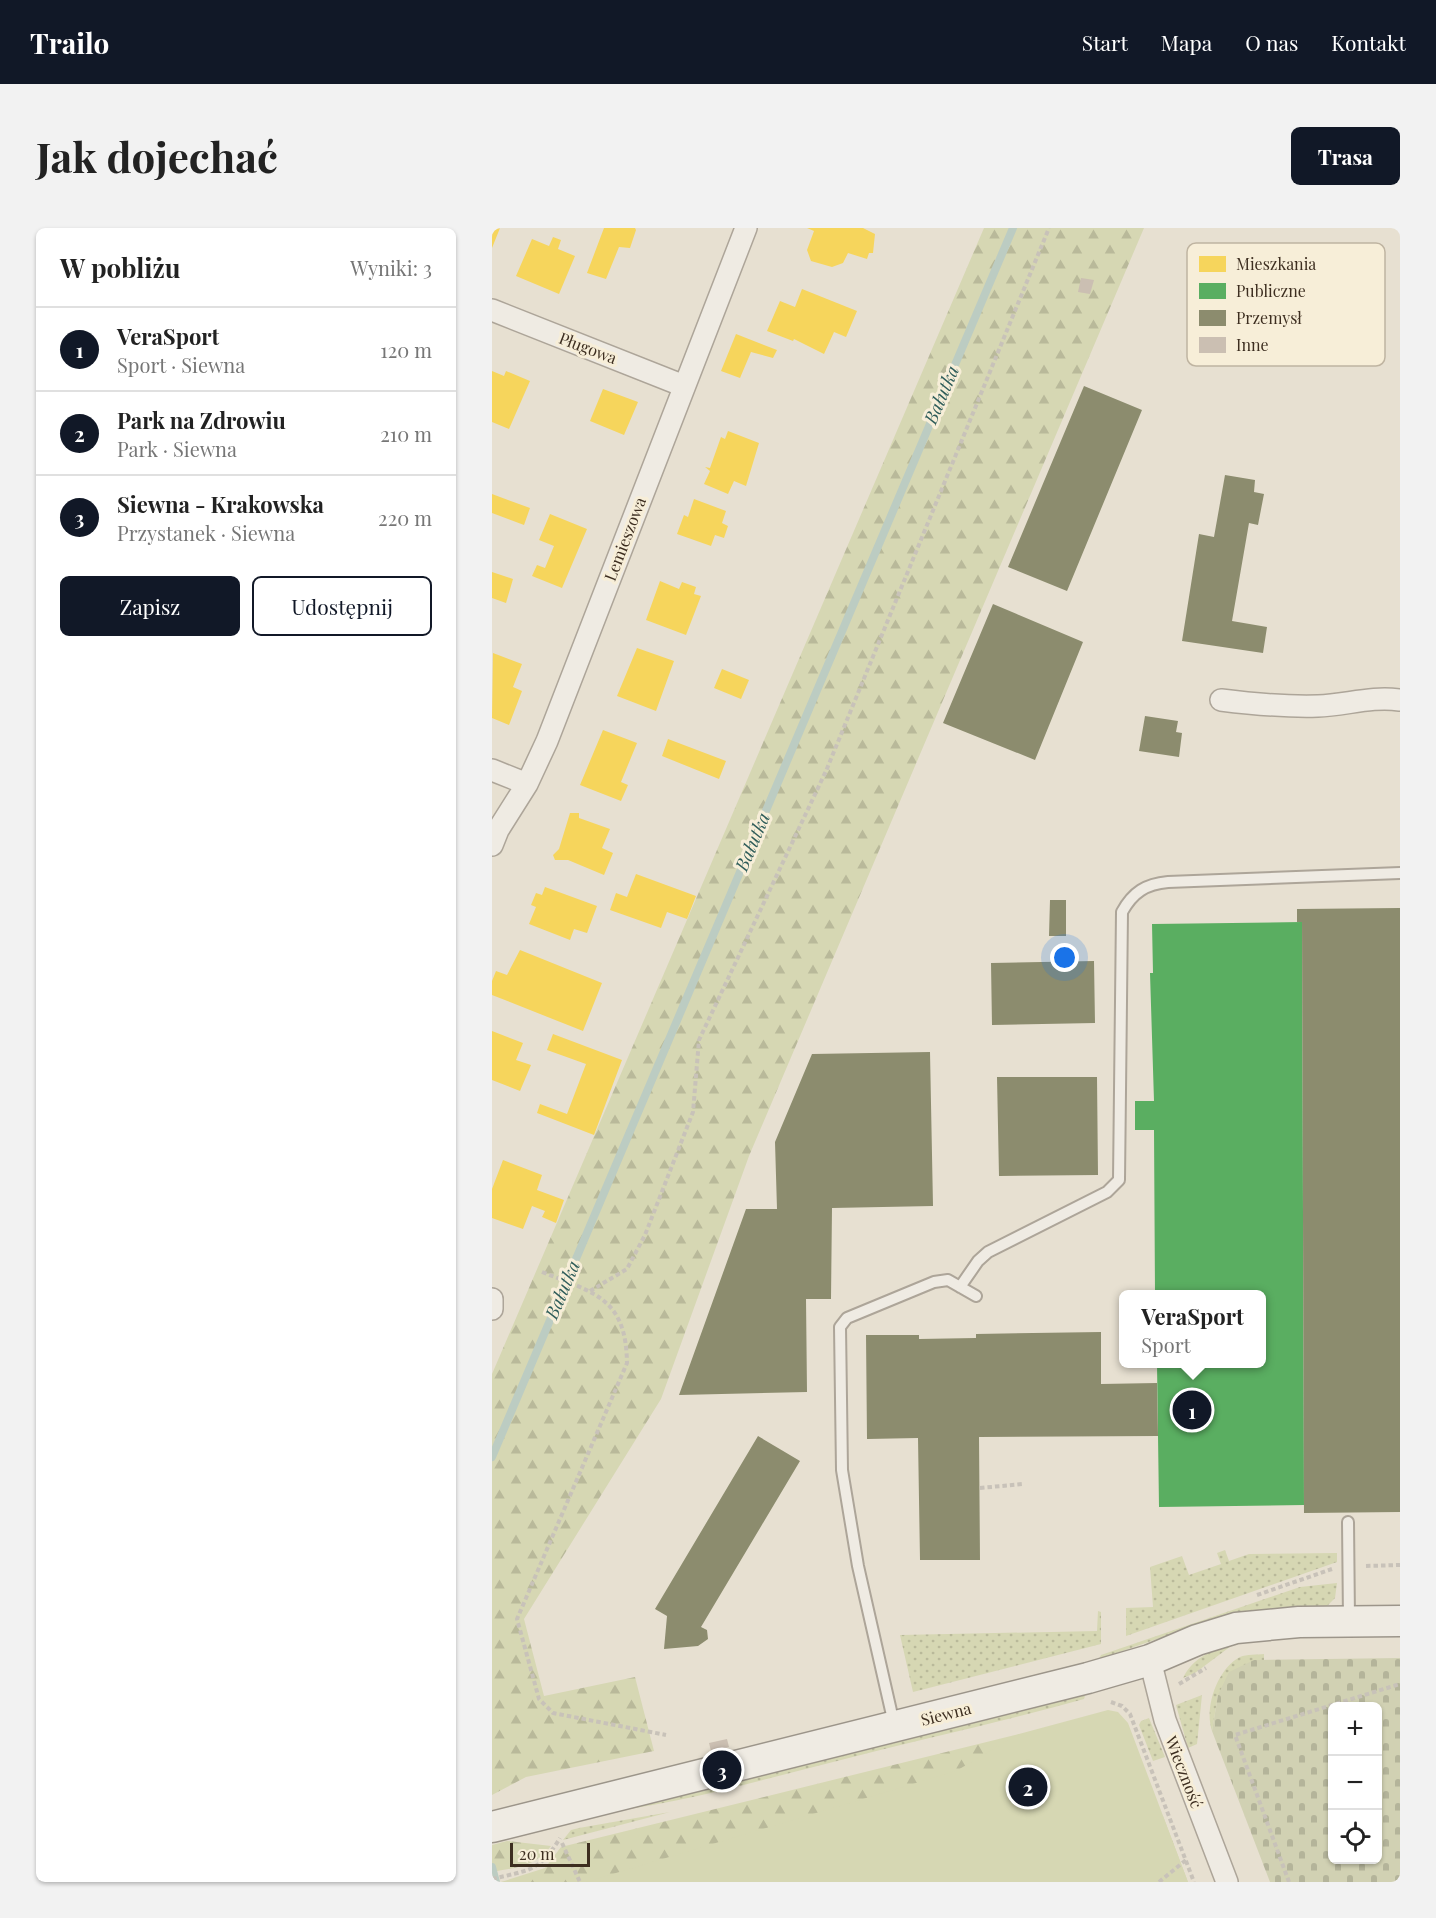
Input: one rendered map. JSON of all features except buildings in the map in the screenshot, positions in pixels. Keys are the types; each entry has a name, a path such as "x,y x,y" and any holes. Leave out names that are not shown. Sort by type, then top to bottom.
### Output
{"street":[{"name":"Lemieszowa","path":"492,845 498,830 527,784 547,741 746,228"},
{"name":"Pługowa","path":"492,310 684,386"},
{"path":"1221,700 1262,705 1320,706 1372,698 1400,700"},
{"path":"492,770 527,784"},
{"path":"492,1299 492,1308"},
{"name":"Siewna","path":"498,1825 1150,1660 1217,1633 1236,1628 1299,1622 1400,1621"},
{"name":"Wieczność","path":"1150,1660 1164,1720 1227,1882"}],"lane":[{"path":"960,1287 978,1261 988,1252 1107,1192 1119,1180 1122,912 1137,892 1152,884 1168,882 1400,873"},
{"path":"895,1726 858,1566 842,1470 840,1327 846,1318 934,1282 948,1280 976,1296"},
{"path":"1348,1522 1349,1622"}],"path":[{"path":"590,1291 627,1269 645,1235 693,1112 699,1040 826,771 1049,228"},
{"path":"542,1272 590,1291 609,1305 626,1336 627,1363 518,1619 539,1699 553,1713 666,1735"},
{"path":"980,1488 1023,1484"},
{"path":"1289,1882 1235,1735 1400,1684"},
{"path":"1105,1702 1122,1706 1130,1714 1194,1882"},
{"path":"492,1879 538,1866 559,1844 580,1882"},
{"path":"1159,1882 1185,1860 1214,1850"}],"green space":[{"path":"984,228 1144,228 749,1156 661,1399 524,1619 544,1696 635,1677 654,1751 526,1777 492,1795 492,1374"},
{"path":"1225,1550 1229,1561 1249,1554 1337,1553 1337,1562 1126,1636 1126,1608 1153,1607 1150,1567 1182,1556 1189,1575 1221,1564 1217,1553"},
{"path":"1337,1583 1335,1598 1326,1607 1236,1612 1099,1659 1101,1655 1300,1587"},
{"path":"1098,1611 1101,1612 1101,1644 913,1692 900,1635 1097,1631"},
{"path":"1235,1643 1195,1673 1183,1678 1198,1659"},
{"path":"1264,1654 1264,1660 1254,1660 1218,1695 1212,1731 1211,1701 1225,1670 1240,1657"},
{"path":"1400,1658 1400,1882 1270,1882 1212,1731 1218,1695 1229,1672 1254,1660"},
{"path":"1082,1694 1085,1696 1084,1699 1023,1715 704,1795 620,1810"},
{"path":"1202,1695 1197,1744 1188,1748 1176,1705"},
{"path":"1108,1710 1118,1712 1128,1723 1188,1882 586,1882 956,1771 1019,1734"},
{"path":"1149,1718 1165,1757 1153,1761 1139,1725 1141,1721"},
{"path":"1019,1734 1163,1816 1188,1882 501,1882 545,1868 561,1847"},
{"path":"670,1812 563,1840 571,1830"},
{"path":"507,1841 551,1846 532,1862 492,1872 492,1845"}],"waterway":[{"name":"Bałutka","path":"492,1457 1013,228"},
{"name":"Bałutka","path":"492,1867 496,1882"}],"place":[{"name":"VeraSport","path":"1192,1410"},
{"name":"Siewna - Krakowska","path":"722,1770"},
{"name":"Park na Zdrowiu","path":"1028,1787"}]}
